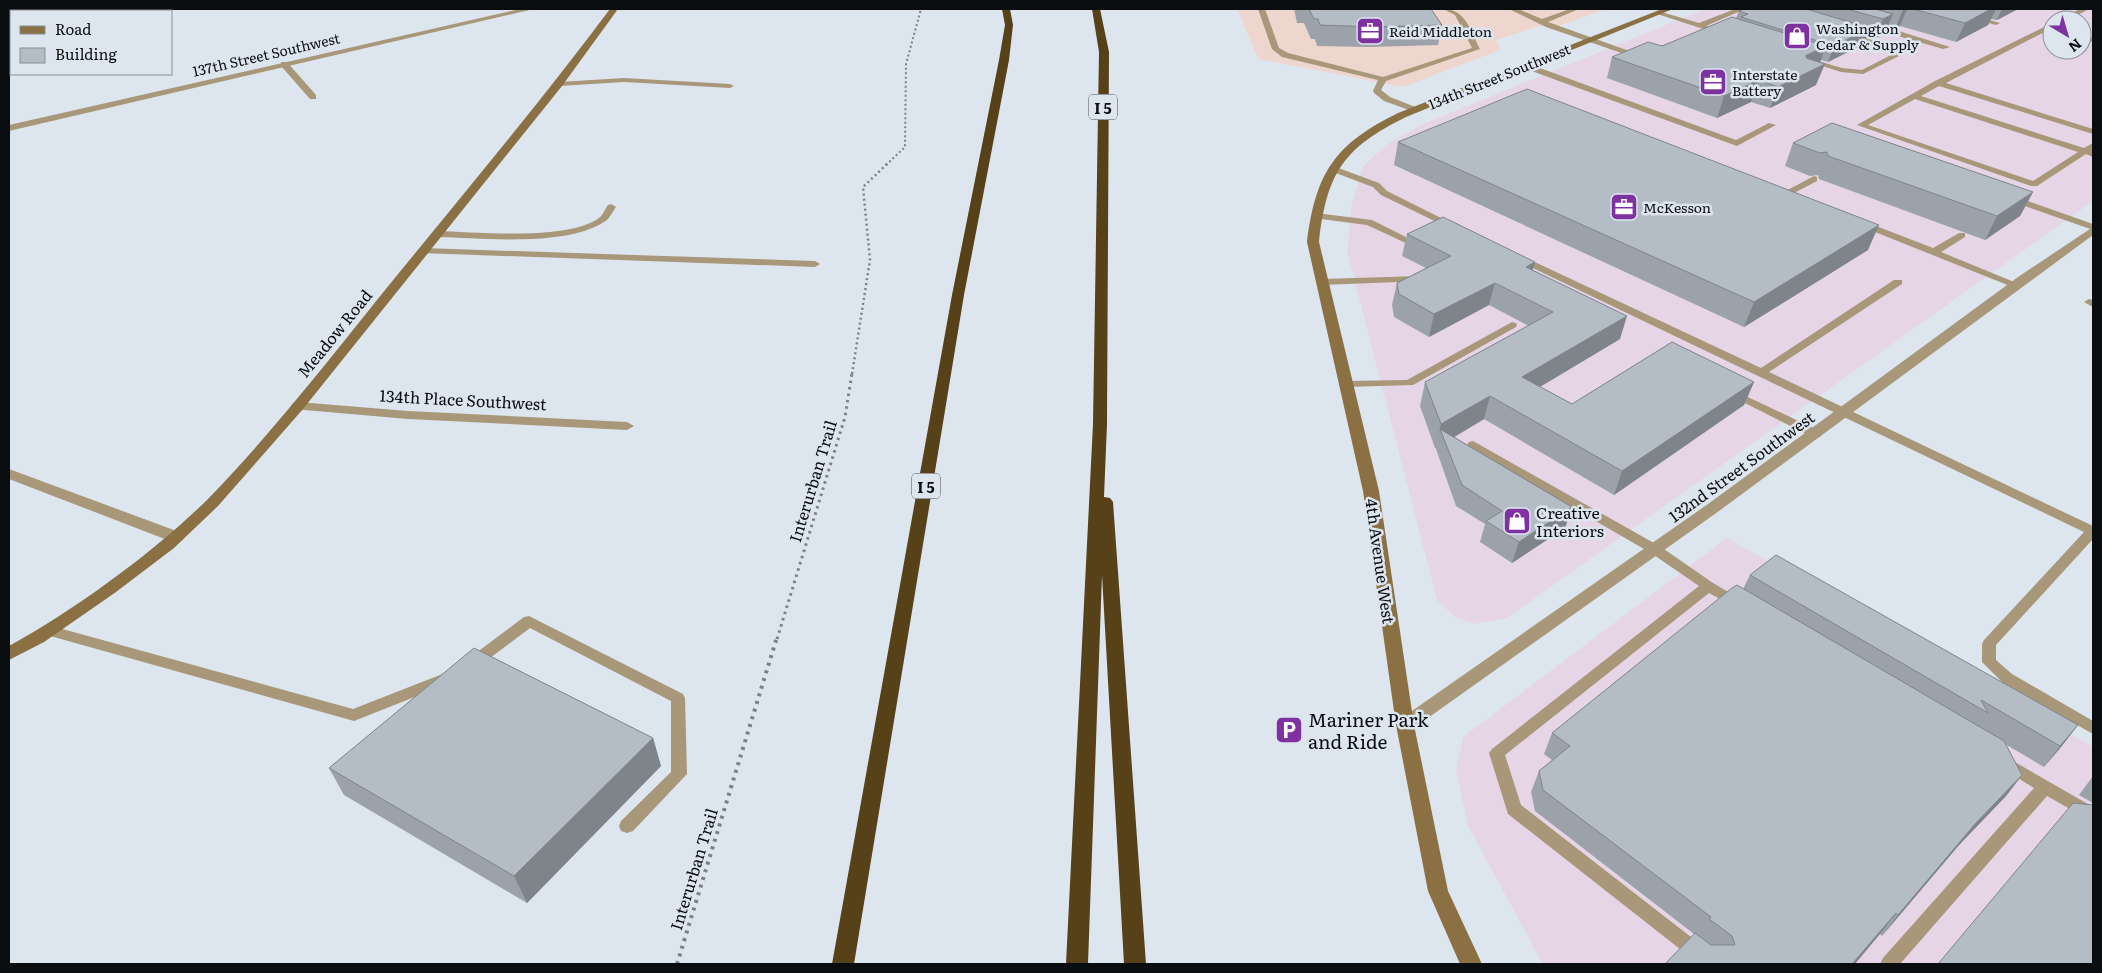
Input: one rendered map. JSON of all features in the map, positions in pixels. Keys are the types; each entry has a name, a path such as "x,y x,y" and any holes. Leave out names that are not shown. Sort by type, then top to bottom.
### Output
{"highway":[{"name":"I 5","path":"844,964 958,295 1004,60 1009,25 1006,9"},
{"name":"I 5","path":"1077,964 1100,424 1104,52 1096,9"},
{"path":"1100,424 1135,964"}],"street":[{"name":"137th Street Southwest","path":"9,128 530,9"},
{"name":"Meadow Road","path":"9,654 43,634 110,588 176,537 213,502 298,406 559,84 614,9"},
{"name":"134th Street Southwest","path":"1340,159 1365,135 1415,110 1669,9"},
{"name":"4th Avenue West","path":"1340,159 1324,182 1316,216 1313,242 1370,491 1405,725 1438,892 1471,964"},
{"name":"132nd Street Southwest","path":"1405,725 1656,550 1845,413 2014,284 2093,229"},
{"name":"134th Place Southwest","path":"298,406 408,415 627,426"},
{"path":"9,474 44,489 176,537"}],"lane":[{"path":"1261,9 1276,49 1286,55 1383,78 1476,49 1458,14 1446,9"},
{"path":"1513,9 1591,40 1647,58"},
{"path":"1542,22 1576,9"},
{"path":"1699,26 1741,9"},
{"path":"1943,9 1996,23"},
{"path":"2089,9 2093,10"},
{"path":"1658,13 1727,35"},
{"path":"1862,22 1946,47"},
{"path":"2042,31 1938,83 1861,125 2034,184 2089,153 2093,146"},
{"path":"1803,58 1841,70 1863,72 1895,56 1890,47 1844,33"},
{"path":"284,64 313,97"},
{"path":"1526,66 1737,143 1772,125"},
{"path":"1383,78 1377,90 1387,99 1415,110"},
{"path":"559,84 624,80 730,86"},
{"path":"1938,83 2093,132"},
{"path":"1914,96 2089,153"},
{"path":"1333,169 1376,185 1384,193 1463,231"},
{"path":"1805,200 1787,193 1814,179"},
{"path":"2000,194 2093,229"},
{"path":"437,234 547,234 578,230 603,219 611,207"},
{"path":"1316,216 1369,222 1411,242"},
{"path":"1851,219 2014,284"},
{"path":"1934,252 1962,235"},
{"path":"423,251 815,264"},
{"path":"1507,252 2093,531 1989,644 1988,662 2006,678 2093,728"},
{"path":"1322,282 1423,279"},
{"path":"1762,373 1898,282"},
{"path":"1346,384 1410,383 1512,325"},
{"path":"1725,389 1816,434"},
{"path":"1473,445 1656,550 1708,586 1750,611"},
{"path":"1708,586 1497,753 1514,809 1712,964"},
{"path":"43,634 354,715 461,672 528,620 678,698 679,774 627,826"},
{"path":"1995,756 2093,816"},
{"path":"1889,964 2045,787"}],"path":[{"name":"Interurban Trail","path":"677,964 845,417 870,260 863,187 905,147 906,64 921,9"}],"shaded area":[{"path":"1237,9 1606,9 1553,28 1543,25 1496,40 1500,50 1403,87 1258,59"},
{"path":"1705,9 2093,9 2093,201 1507,618 1475,624 1455,617 1437,600 1347,251 1352,204 1362,168 1386,145 1423,124"},
{"path":"1727,538 2093,747 2093,964 1543,964 1468,826 1456,770 1463,737"}],"building":[{"path":"1309,9 1431,9 1442,25 1372,27 1320,25 1318,19 1314,19"},
{"path":"1744,9 1806,9 1870,28 1834,46 1741,17 1748,14 1739,11"},
{"path":"1847,9 1875,9 1893,14 1883,19"},
{"path":"1913,9 1991,9 1965,23"},
{"path":"1732,17 1826,46 1805,56 1825,64 1778,87 1759,80 1724,96 1612,57 1648,42 1662,46"},
{"name":"McKesson","path":"1527,89 1879,225 1754,302 1398,142"},
{"path":"1832,123 2033,192 1997,216 1828,156 1827,152 1820,153 1793,143"},
{"path":"1443,217 1535,262 1526,267 1627,316 1522,377 1572,404 1672,342 1754,382 1622,471 1490,396 1441,424 1425,382 1553,312 1495,283 1434,314 1399,294 1397,283 1451,256 1407,234"},
{"path":"1440,429 1572,507 1519,542 1486,521 1502,511 1462,485"},
{"path":"1776,555 2078,725 2060,746 1981,700 1988,713 1750,575"},
{"path":"1737,585 2004,741 2022,775 1975,824 1898,915 1896,913 1852,964 1665,964 1695,933 1711,945 1735,945 1732,936 1709,919 1711,917 1543,790 1539,771 1570,746 1552,733"},
{"path":"474,648 653,738 514,876 329,768"},
{"path":"2073,803 2093,805 2093,964 1938,964"}],"place":[{"name":"Reid Middleton","path":"1370,31"},
{"name":"Washington Cedar & Supply","path":"1797,36"},
{"name":"Interstate Battery","path":"1713,82"},
{"name":"McKesson","path":"1624,207"},
{"name":"Creative Interiors","path":"1517,521"},
{"name":"Mariner Park and Ride","path":"1289,730"}]}
